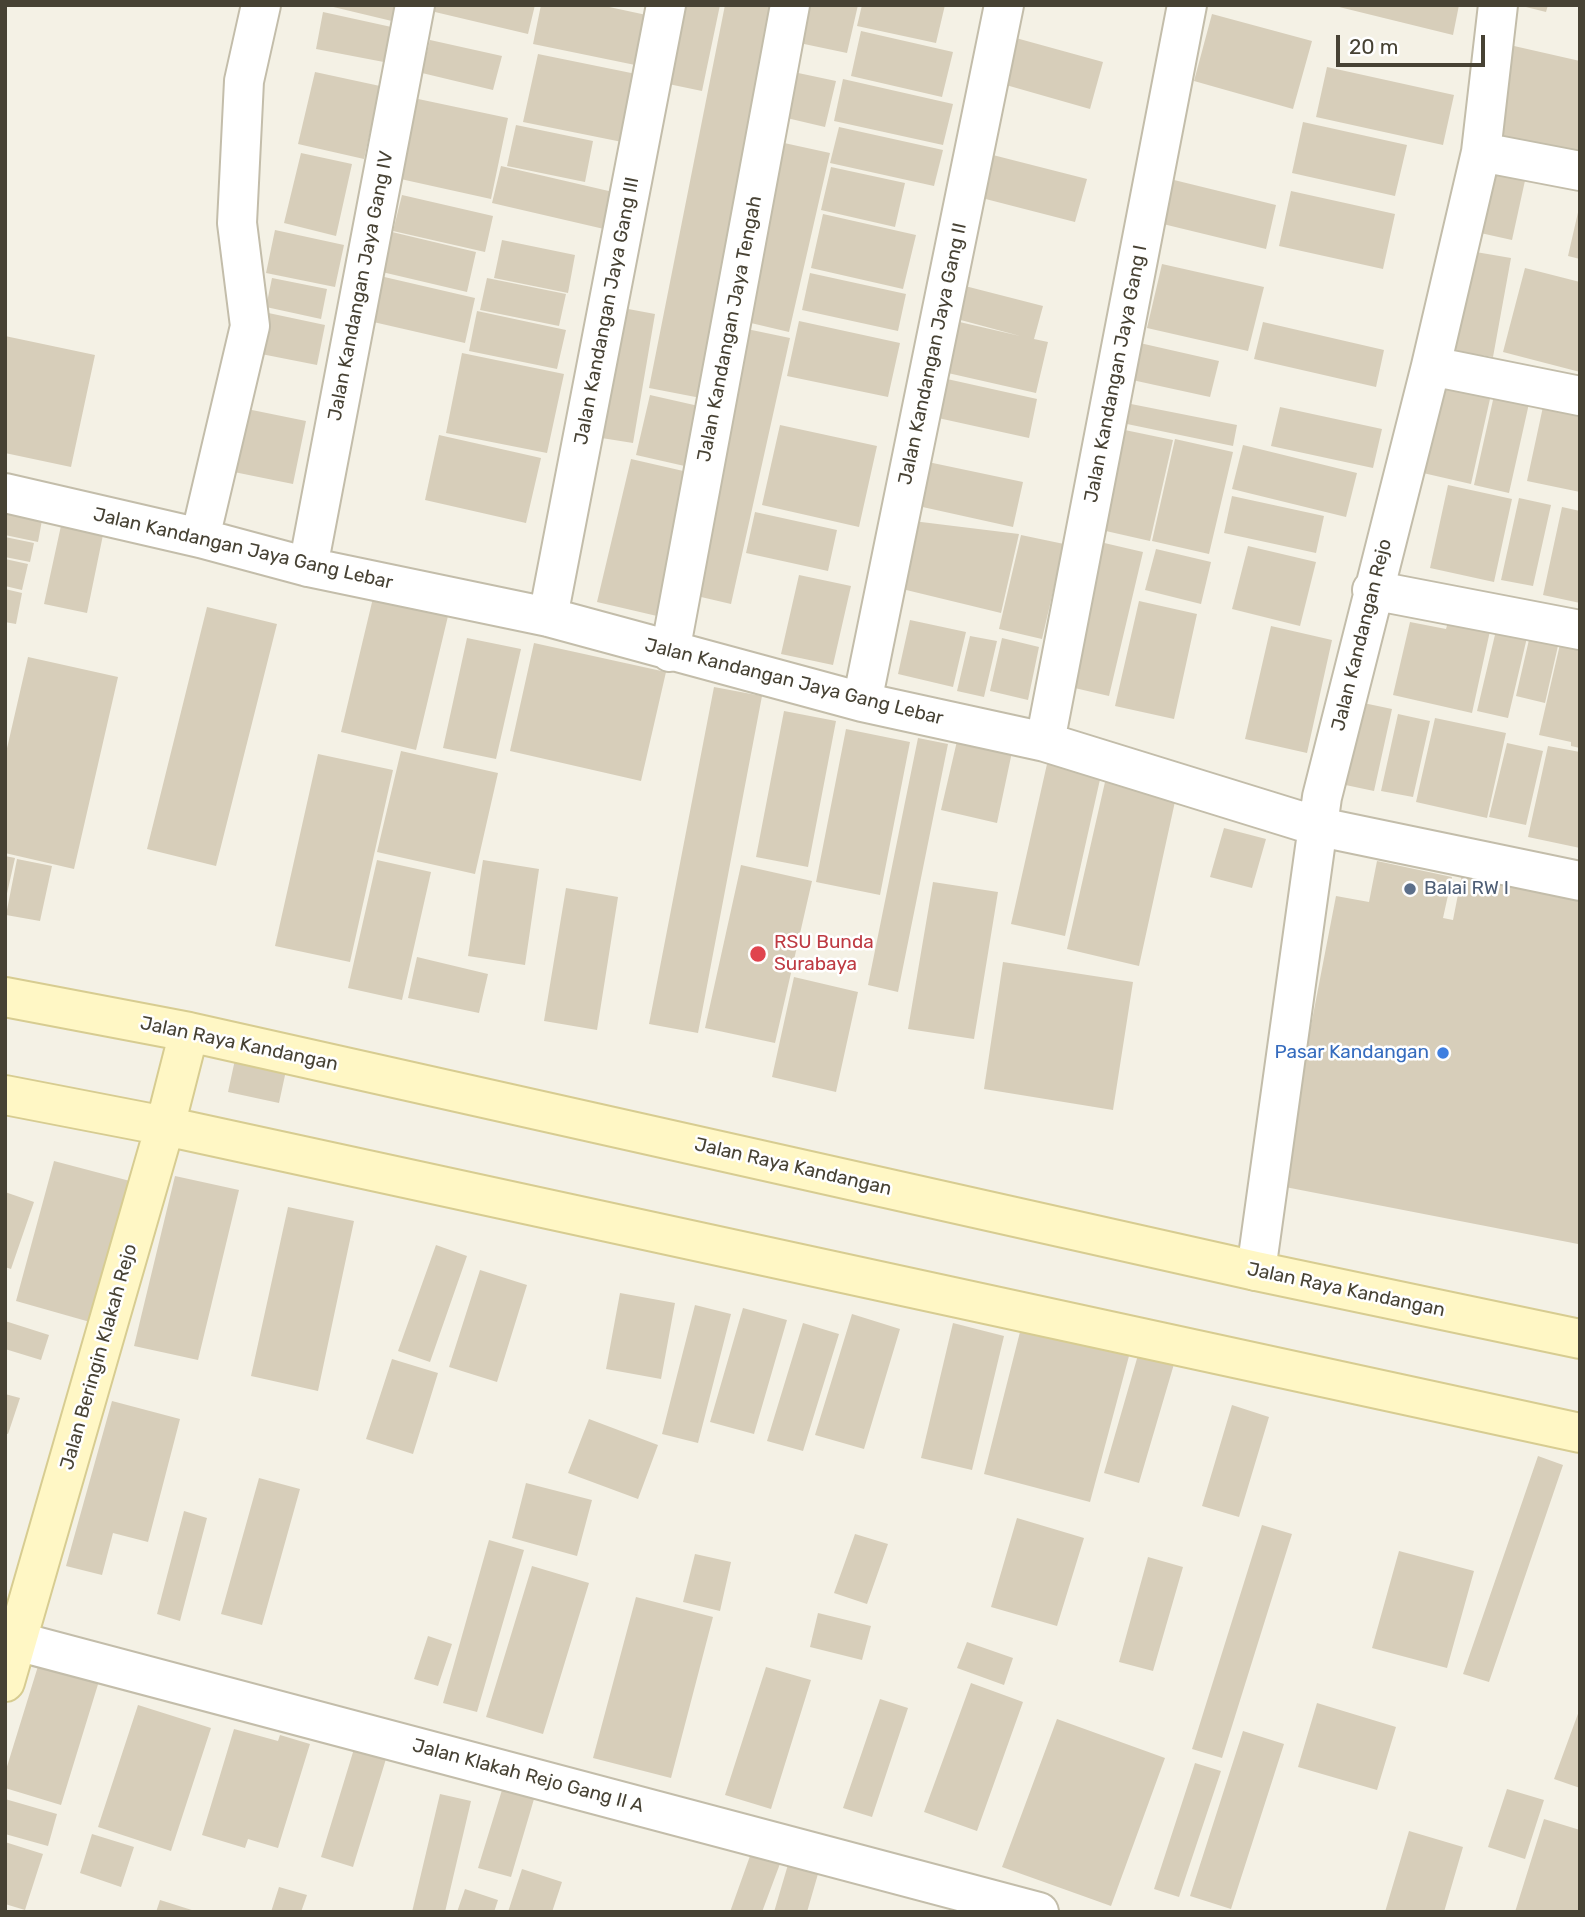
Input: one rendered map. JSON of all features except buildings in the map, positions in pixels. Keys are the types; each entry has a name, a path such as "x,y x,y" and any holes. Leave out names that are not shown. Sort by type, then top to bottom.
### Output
{"main road":[{"name":"Jalan Raya Kandangan","path":"5,997 188,1032 1256,1271 1580,1339"},
{"name":"Jalan Beringin Klakah Rejo","path":"5,1682 11,1640 165,1126 188,1032"},
{"path":"5,1095 165,1126 1580,1433"}],"street":[{"path":"200,538 250,326 237,223 244,81 261,5"},
{"name":"Jalan Kandangan Jaya Gang IV","path":"308,567 415,5"},
{"name":"Jalan Kandangan Jaya Gang III","path":"548,617 666,5"},
{"name":"Jalan Kandangan Jaya Tengah","path":"670,652 790,5"},
{"name":"Jalan Kandangan Jaya Gang II","path":"862,702 1004,5"},
{"name":"Jalan Kandangan Jaya Gang I","path":"1045,742 1187,5"},
{"name":"Jalan Kandangan Rejo","path":"1256,1271 1320,827 1322,797 1372,590 1431,366 1481,152 1498,5"},
{"path":"1481,152 1580,171"},
{"path":"1431,366 1580,396"},
{"name":"Jalan Kandangan Jaya Gang Lebar","path":"5,494 200,538 308,567 548,617 862,702 1045,742 1320,827 1580,881"},
{"path":"1372,590 1580,629"},
{"name":"Jalan Klakah Rejo Gang II A","path":"11,1640 1039,1912"}],"place":[{"name":"Balai RW I","path":"1410,889"},
{"name":"RSU Bunda Surabaya","path":"758,954"},
{"name":"Pasar Kandangan","path":"1443,1053"}]}
